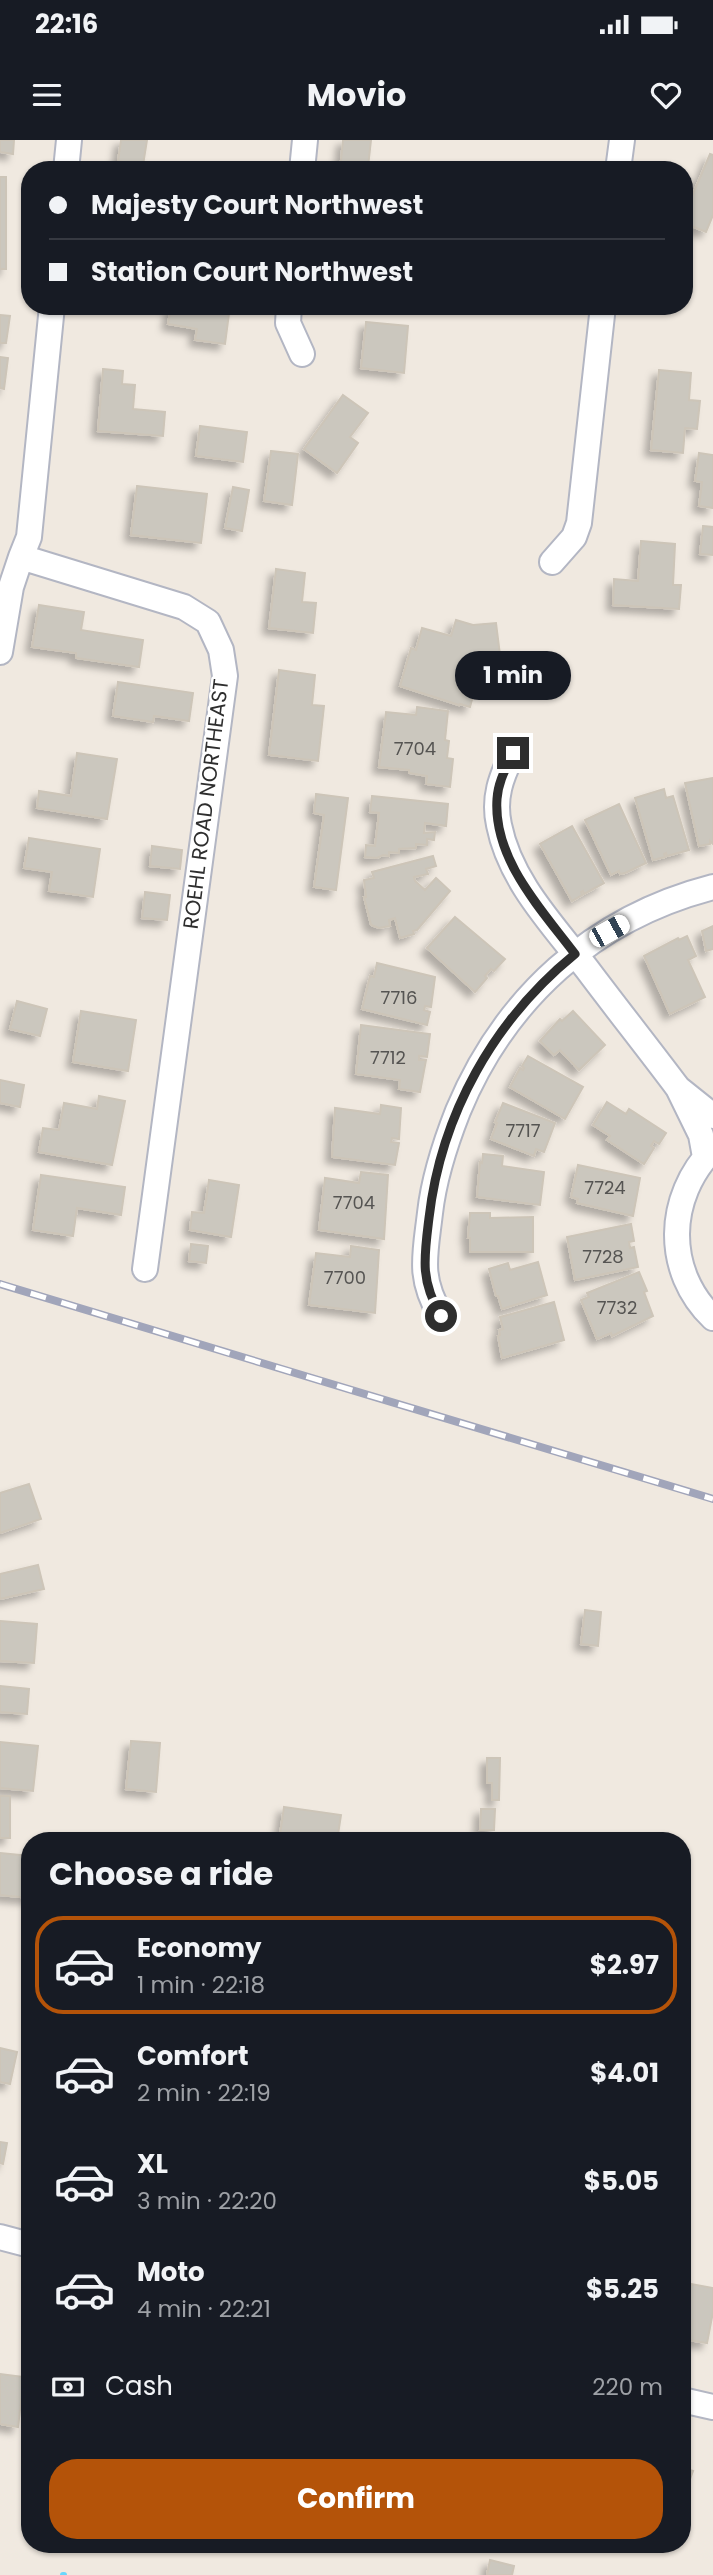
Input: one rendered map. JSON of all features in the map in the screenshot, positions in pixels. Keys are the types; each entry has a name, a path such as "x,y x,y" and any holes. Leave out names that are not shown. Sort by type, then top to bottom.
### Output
{"street":[{"path":"67,161 69,140"},
{"path":"303,161 304,140"},
{"path":"619,161 622,140"},
{"path":"0,652 11,587 29,537 51,315"},
{"path":"288,315 288,323 302,354"},
{"path":"552,562 574,537 579,523 602,315"},
{"name":"ROEHL ROAD NORTHEAST","path":"22,557 184,607 208,622 221,650 225,676 145,1269"},
{"path":"513,753 499,784 498,823 505,846 524,886 678,1088 709,1153 694,1172 679,1207 676,1244 685,1280 694,1296 713,1318"},
{"path":"441,1316 425,1281 424,1263 431,1196 439,1162 452,1127 482,1060 523,1002 575,954 647,910 713,887"},
{"path":"678,1088 713,1116"},
{"path":"0,2237 21,2243"},
{"path":"691,2402 713,2407"}],"building":[{"path":"0,140 14,140 13,154 0,152"},
{"path":"121,140 147,140 144,161 118,161"},
{"path":"343,140 371,140 369,161 341,161"},
{"path":"710,154 713,155 713,215 706,232 693,227 693,194"},
{"path":"0,177 6,177 6,269 0,269"},
{"path":"0,315 10,316 6,343 0,343"},
{"path":"170,315 229,315 225,344 195,340 197,329 168,324"},
{"path":"366,322 408,326 404,373 361,368"},
{"path":"0,357 8,358 4,389 0,388"},
{"path":"103,369 123,371 122,384 135,385 133,409 165,412 163,436 98,431"},
{"path":"659,370 691,373 689,400 700,401 697,429 685,428 683,453 651,450"},
{"path":"343,395 368,413 350,437 358,443 337,473 304,449"},
{"path":"200,426 247,432 243,462 196,456"},
{"path":"271,451 298,454 292,505 264,501"},
{"path":"699,453 713,455 713,508 699,506 702,482 695,481"},
{"path":"137,486 207,494 201,543 131,535"},
{"path":"233,487 249,490 242,531 225,528"},
{"path":"703,526 713,527 713,555 700,554"},
{"path":"641,541 675,544 673,585 681,585 679,609 613,605 614,579 638,581"},
{"path":"276,569 305,573 302,602 316,603 313,633 269,628"},
{"path":"39,605 84,612 81,630 143,640 139,667 76,658 76,653 32,647"},
{"path":"456,620 473,625 496,623 500,655 479,658 473,679 466,676 462,688 474,692 470,707 400,686 411,648 416,650 422,628 451,636"},
{"path":"279,670 315,675 312,705 324,706 318,761 269,755"},
{"path":"118,682 193,693 189,721 154,716 153,722 113,716"},
{"path":"417,707 448,711 445,740 449,741 447,758 453,759 450,787 426,784 427,776 409,773 409,770 379,767 386,712 416,715"},
{"path":"77,753 117,759 107,819 37,808 39,791 71,796"},
{"path":"713,778 713,844 710,841 710,844 699,846 685,783"},
{"path":"664,789 666,798 673,796 689,850 667,856 666,853 665,857 653,860 635,798"},
{"path":"316,794 348,798 336,890 314,887 324,815 314,813"},
{"path":"372,796 448,804 446,826 425,823 424,833 435,832 434,840 427,839 427,845 416,844 416,848 399,849 399,853 389,852 389,856 365,857 366,845 375,846 379,813 370,812"},
{"path":"619,804 646,863 625,873 620,874 619,871 611,875 585,820"},
{"path":"572,826 604,883 584,894 581,892 582,895 572,901 540,844"},
{"path":"29,838 100,849 93,897 49,891 52,872 24,868"},
{"path":"152,846 182,850 180,869 150,866"},
{"path":"433,856 436,866 426,869 428,874 414,877 415,881 425,890 436,878 450,891 417,930 413,931 414,934 400,938 395,918 389,920 390,926 379,928 371,925 364,897 364,880 374,878 372,872"},
{"path":"145,892 170,895 167,920 142,918"},
{"path":"455,917 505,959 494,971 491,969 475,992 427,948"},
{"path":"713,926 713,949 706,951 702,931"},
{"path":"687,936 696,956 688,960 705,997 670,1014 644,956"},
{"path":"377,963 435,977 431,1007 425,1006 424,1010 430,1012 427,1025 362,1009 370,976 374,977"},
{"path":"17,1001 47,1009 40,1036 10,1029"},
{"path":"81,1011 136,1020 128,1071 73,1062"},
{"path":"573,1011 605,1045 579,1070 560,1050 554,1055 540,1041 560,1019 562,1021"},
{"path":"361,1025 430,1034 427,1057 419,1056 419,1060 426,1060 420,1092 399,1089 400,1080 356,1074"},
{"path":"528,1056 583,1087 565,1119 510,1087 520,1068 523,1070 522,1066"},
{"path":"0,1080 24,1085 20,1107 0,1103"},
{"path":"99,1096 125,1101 112,1165 39,1152 43,1128 59,1130 64,1103 97,1109"},
{"path":"607,1102 626,1114 629,1109 666,1133 659,1144 654,1141 651,1146 654,1148 644,1164 607,1140 610,1136 593,1125"},
{"path":"503,1103 555,1123 544,1152 536,1149 534,1156 491,1139"},
{"path":"381,1105 401,1108 399,1139 392,1138 391,1142 399,1143 395,1165 332,1157 335,1108 380,1114"},
{"path":"483,1154 503,1156 502,1166 544,1172 540,1205 477,1197"},
{"path":"578,1165 640,1178 633,1216 577,1203 578,1199 571,1197"},
{"path":"361,1172 388,1175 384,1239 319,1230 325,1178 359,1183"},
{"path":"41,1175 125,1187 121,1215 77,1208 73,1236 33,1230"},
{"path":"209,1180 239,1185 231,1237 190,1230 192,1212 204,1213"},
{"path":"470,1213 490,1213 490,1218 533,1217 533,1252 470,1252"},
{"path":"631,1224 634,1241 629,1242 630,1248 634,1247 638,1267 575,1280 567,1237"},
{"path":"191,1244 208,1246 206,1263 189,1261"},
{"path":"351,1246 379,1250 375,1313 309,1305 316,1253 350,1257"},
{"path":"538,1262 547,1295 502,1309 489,1269 508,1263 510,1270"},
{"path":"639,1272 653,1316 612,1336 611,1333 597,1339 581,1300 589,1297 587,1293"},
{"path":"554,1302 564,1340 502,1358 498,1336 499,1330 503,1329 500,1317"},
{"path":"29,1484 41,1519 0,1533 0,1493"},
{"path":"38,1565 44,1589 0,1599 0,1574"},
{"path":"585,1610 601,1612 598,1646 581,1644"},
{"path":"0,1621 37,1624 34,1663 0,1661"},
{"path":"0,1686 29,1689 27,1714 0,1712"},
{"path":"131,1741 160,1743 156,1792 126,1789"},
{"path":"0,1742 38,1746 33,1791 0,1788"},
{"path":"487,1758 500,1758 499,1800 492,1800 492,1783 487,1783"},
{"path":"0,1796 10,1796 10,1838 0,1838"},
{"path":"284,1807 341,1815 338,1832 280,1832"},
{"path":"481,1809 495,1809 494,1830 480,1830"},
{"path":"0,1853 21,1855 21,1897 0,1895"},
{"path":"0,2048 17,2052 10,2084 0,2082"},
{"path":"0,2142 7,2143 3,2164 0,2163"},
{"path":"691,2284 713,2288 713,2312 707,2343 691,2340"},
{"path":"0,2374 21,2377 18,2427 0,2424"},
{"path":"490,2560 514,2566 512,2575 487,2575"}],"railway":[{"path":"0,1284 713,1499"}],"route":[{"path":"441,1316 425,1281 424,1263 431,1196 439,1162 466,1093 500,1032 546,978 575,954 524,886 505,846 498,823 497,799 499,784 513,753"}]}
